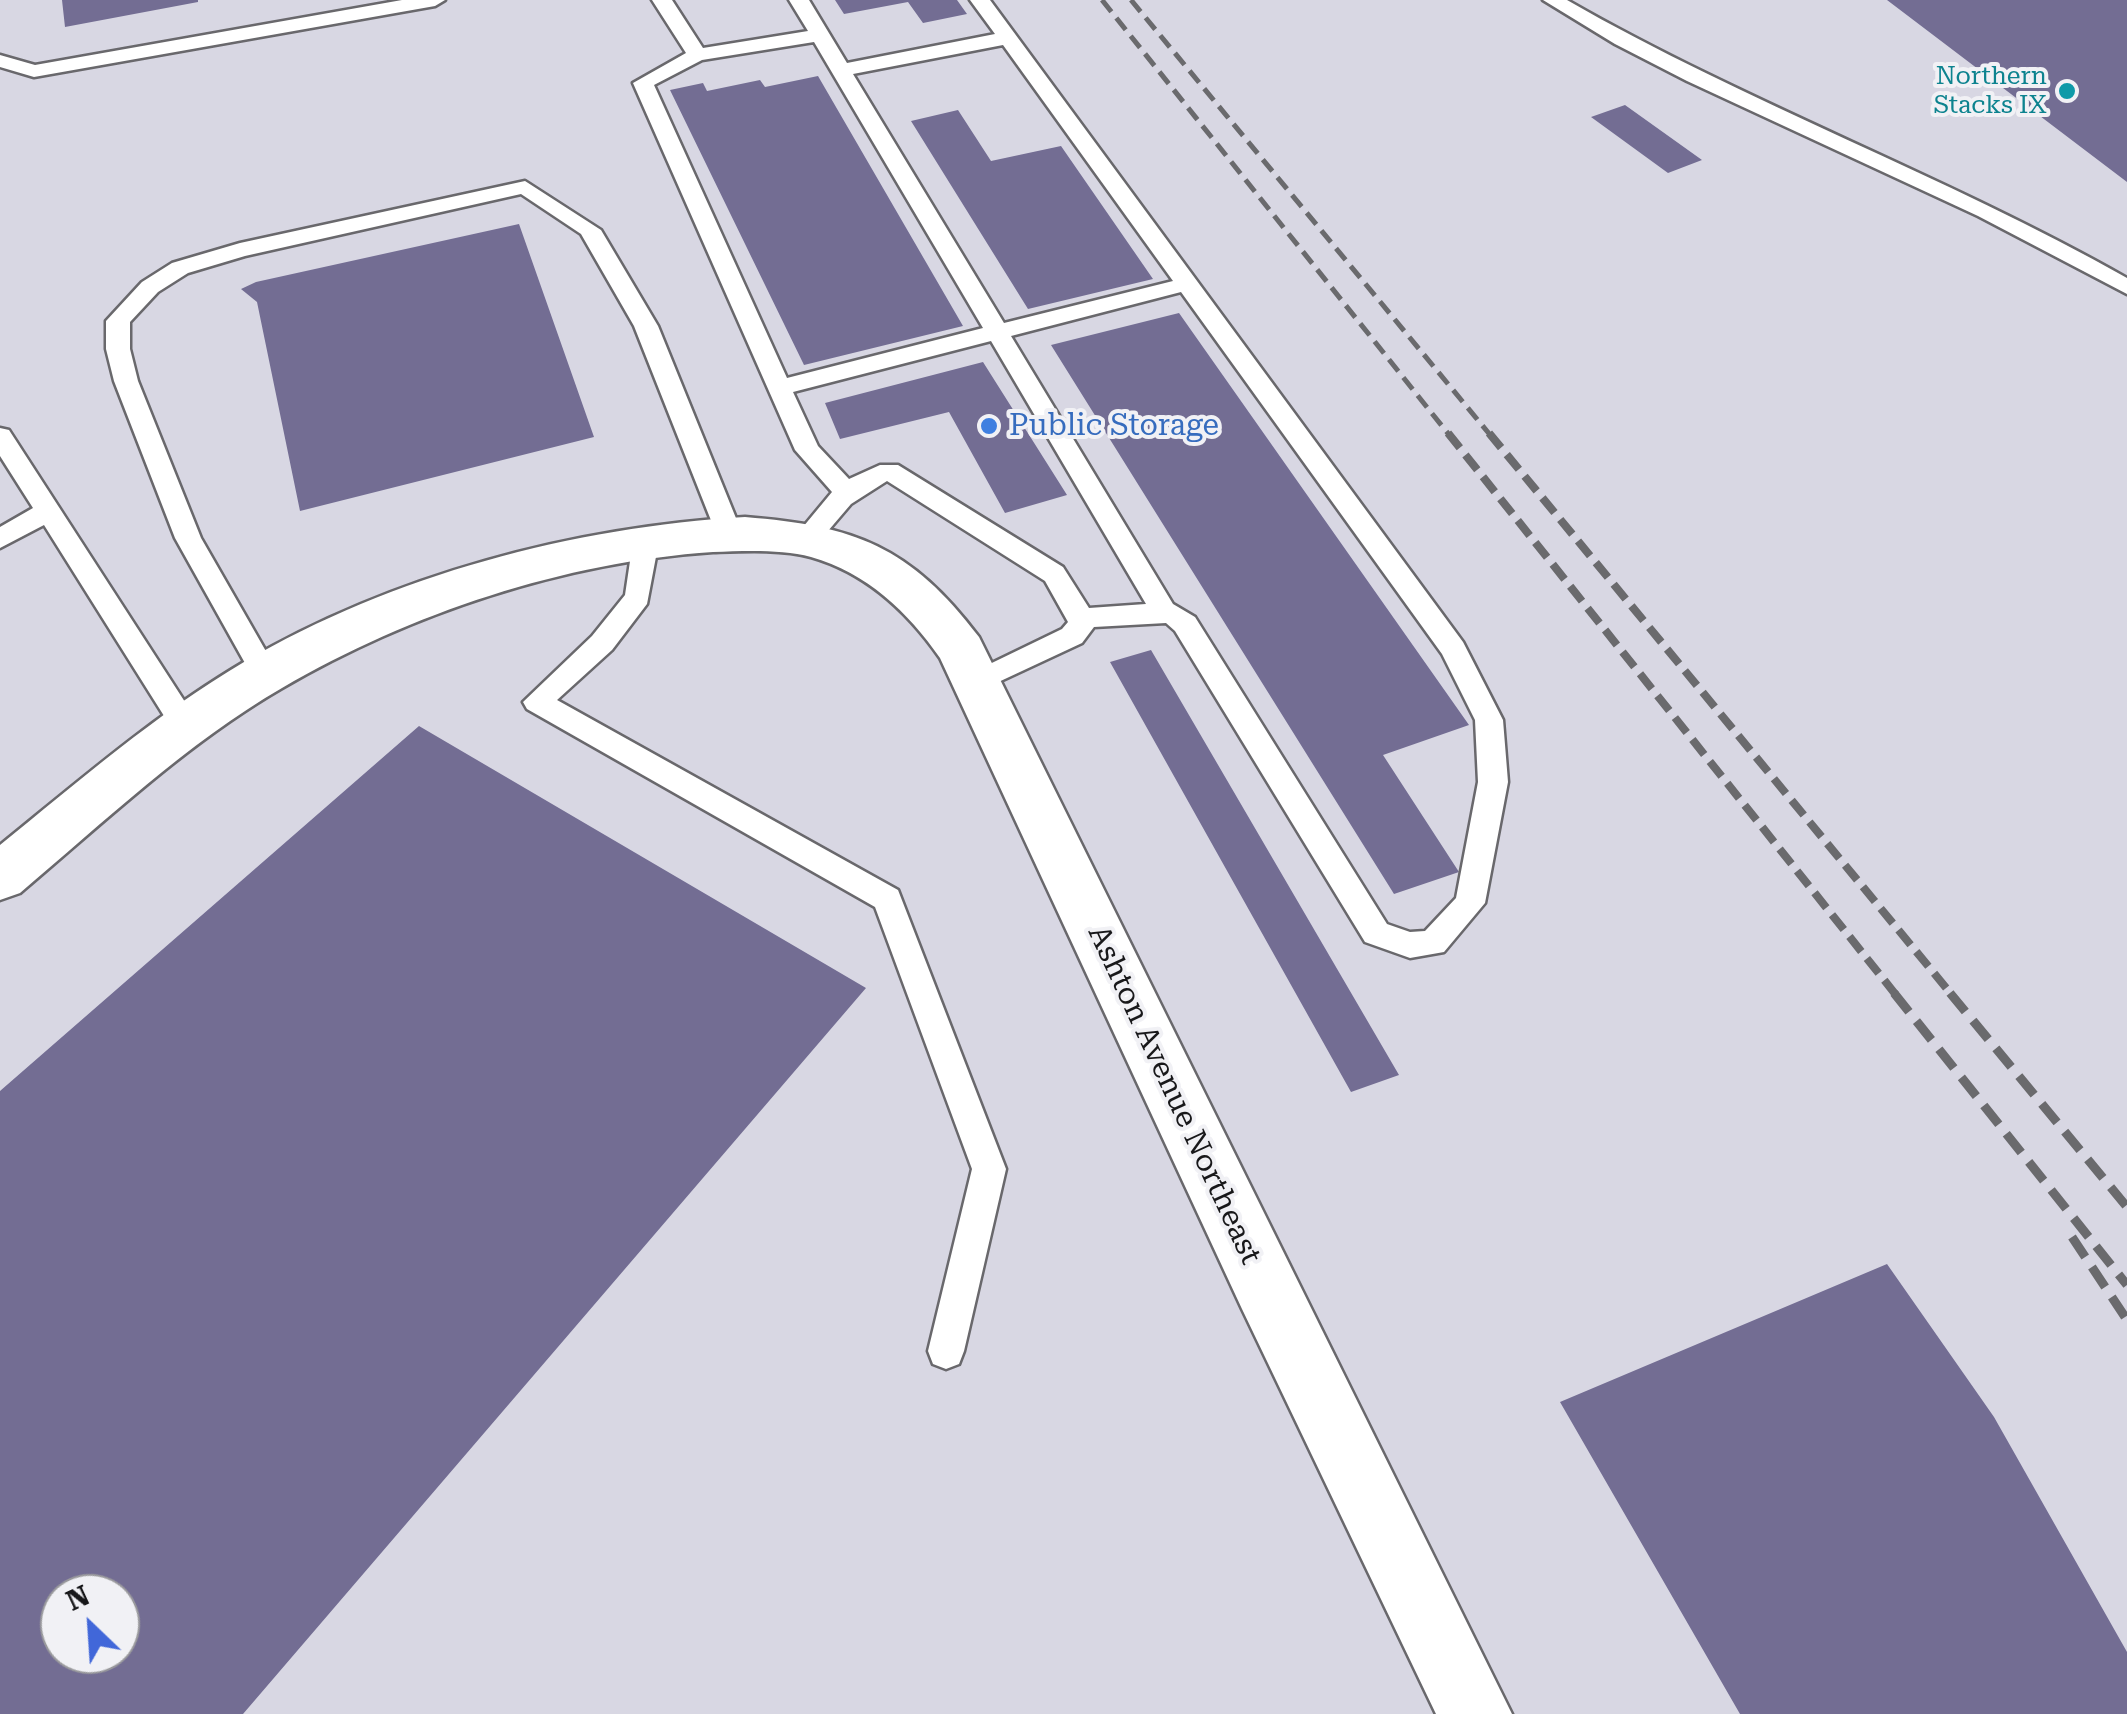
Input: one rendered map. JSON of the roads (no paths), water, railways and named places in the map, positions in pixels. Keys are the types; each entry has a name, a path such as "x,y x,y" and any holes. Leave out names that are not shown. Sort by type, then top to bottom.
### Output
{"street":[{"name":"Ashton Avenue Northeast","path":"1,876 186,726 265,674 434,597 646,540 729,533 807,539 863,561 921,598 961,650 1475,1714"}],"lane":[{"path":"0,61 34,71 435,0"},
{"path":"662,0 697,55"},
{"path":"800,0 1164,613"},
{"path":"980,0 1454,649 1489,720 1492,782 1470,904 1433,943 1410,945 1376,933 1185,624 1174,614 1164,613 1082,618"},
{"path":"1553,0 1687,70 2057,244 2127,287"},
{"path":"820,34 697,55 643,83 807,450 846,492"},
{"path":"841,70 1007,38"},
{"path":"265,674 188,538 126,382 118,349 118,321 150,287 180,268 240,250 525,187 590,230 646,326 729,533"},
{"path":"780,388 1187,284"},
{"path":"0,436 186,726"},
{"path":"807,539 832,503 863,480 889,471 1054,574 1082,618 1082,626 1072,636 977,682"},
{"path":"0,539 48,511"},
{"path":"646,540 638,597 602,643 537,702 887,899 989,1169 946,1351"}],"railway":[{"path":"1102,0 1450,436"},
{"path":"1131,0 1491,436"},
{"path":"1448,433 1896,995"},
{"path":"1489,433 1952,995"},
{"path":"1894,993 2127,1285"},
{"path":"1950,993 2127,1207"},
{"path":"2072,1237 2127,1320"}],"place":[{"name":"Northern Stacks IX","path":"2067,91"},
{"name":"Public Storage","path":"989,426"}]}
